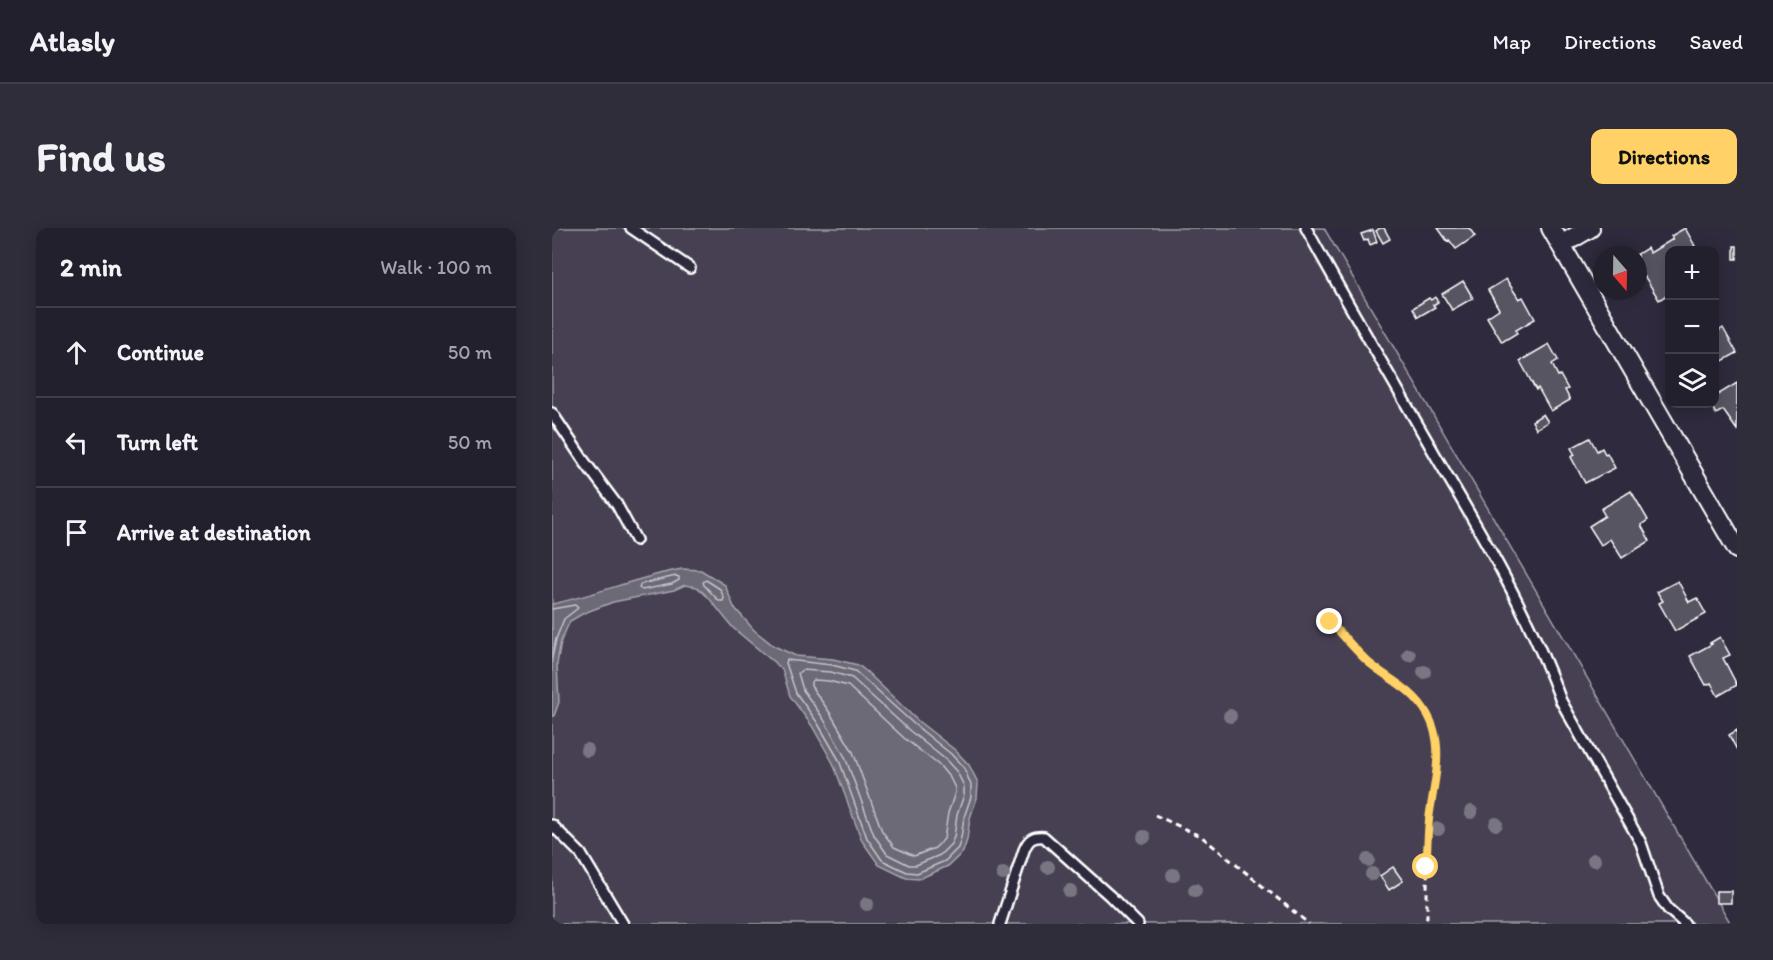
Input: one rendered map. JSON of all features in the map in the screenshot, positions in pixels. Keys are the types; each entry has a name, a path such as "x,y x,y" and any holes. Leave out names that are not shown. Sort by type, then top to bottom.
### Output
{"street":[{"path":"1551,228 1737,549"},
{"path":"1561,245 1590,228"}],"lane":[{"path":"631,228 690,268"},
{"path":"1305,228 1512,591 1561,701 1641,843 1659,896 1668,909 1685,924"},
{"path":"552,413 617,505 636,540"},
{"path":"552,825 581,854 622,924"},
{"path":"1000,924 1024,850 1035,836 1044,837 1138,924"}],"path":[{"path":"1330,622 1369,662 1410,693 1424,709 1432,724 1438,761 1430,813 1425,924"},
{"path":"1155,815 1202,837 1309,924"}],"shaded area":[{"path":"552,228 1324,228 1731,924 552,924"}],"water":[{"path":"682,569 701,570 725,585 734,607 754,630 774,646 796,656 833,659 858,665 918,721 955,750 969,765 978,783 977,798 963,852 948,866 919,879 906,878 879,865 862,841 833,763 812,726 790,696 782,669 733,628 697,587 685,585 674,590 613,602 570,621 561,641 557,664 559,702 552,716 552,604"}],"building":[{"path":"1384,228 1390,239 1383,243 1376,231"},
{"path":"1438,228 1469,228 1475,236 1456,249"},
{"path":"1685,228 1695,246 1665,246 1665,296 1659,300 1647,280 1647,248 1650,253 1673,239 1671,236"},
{"path":"1373,230 1377,242 1370,245 1368,239 1364,241 1361,234"},
{"path":"1734,246 1737,246 1737,259 1734,259"},
{"path":"1506,279 1519,299 1523,297 1535,319 1516,330 1517,333 1502,342 1487,317 1499,309 1488,290"},
{"path":"1463,281 1473,298 1452,310 1442,294"},
{"path":"1435,297 1438,302 1433,305 1435,307 1418,317 1413,308"},
{"path":"1723,328 1737,353 1719,363 1719,354 1719,331"},
{"path":"1549,344 1558,360 1552,364 1568,389 1565,390 1570,400 1551,411 1520,361"},
{"path":"1737,383 1737,430 1723,410 1716,414 1712,408 1719,408 1719,394"},
{"path":"1543,414 1548,422 1536,429 1532,421"},
{"path":"1590,438 1597,451 1602,448 1605,454 1607,453 1615,468 1585,483 1571,457 1575,455 1571,448"},
{"path":"1631,491 1648,520 1641,525 1650,541 1622,558 1610,539 1601,545 1589,526 1605,516 1601,509"},
{"path":"1678,581 1689,602 1697,598 1706,614 1675,631 1659,603 1663,601 1657,592"},
{"path":"1720,637 1730,655 1723,658 1737,685 1718,696 1711,683 1706,685 1690,656"},
{"path":"1737,730 1737,750 1729,735"},
{"path":"1393,867 1403,881 1389,890 1380,876"},
{"path":"1716,891 1731,891 1731,903 1716,903"}],"route":[{"path":"1330,622 1369,662 1410,693 1424,709 1432,724 1438,761 1430,813 1426,867"}]}
